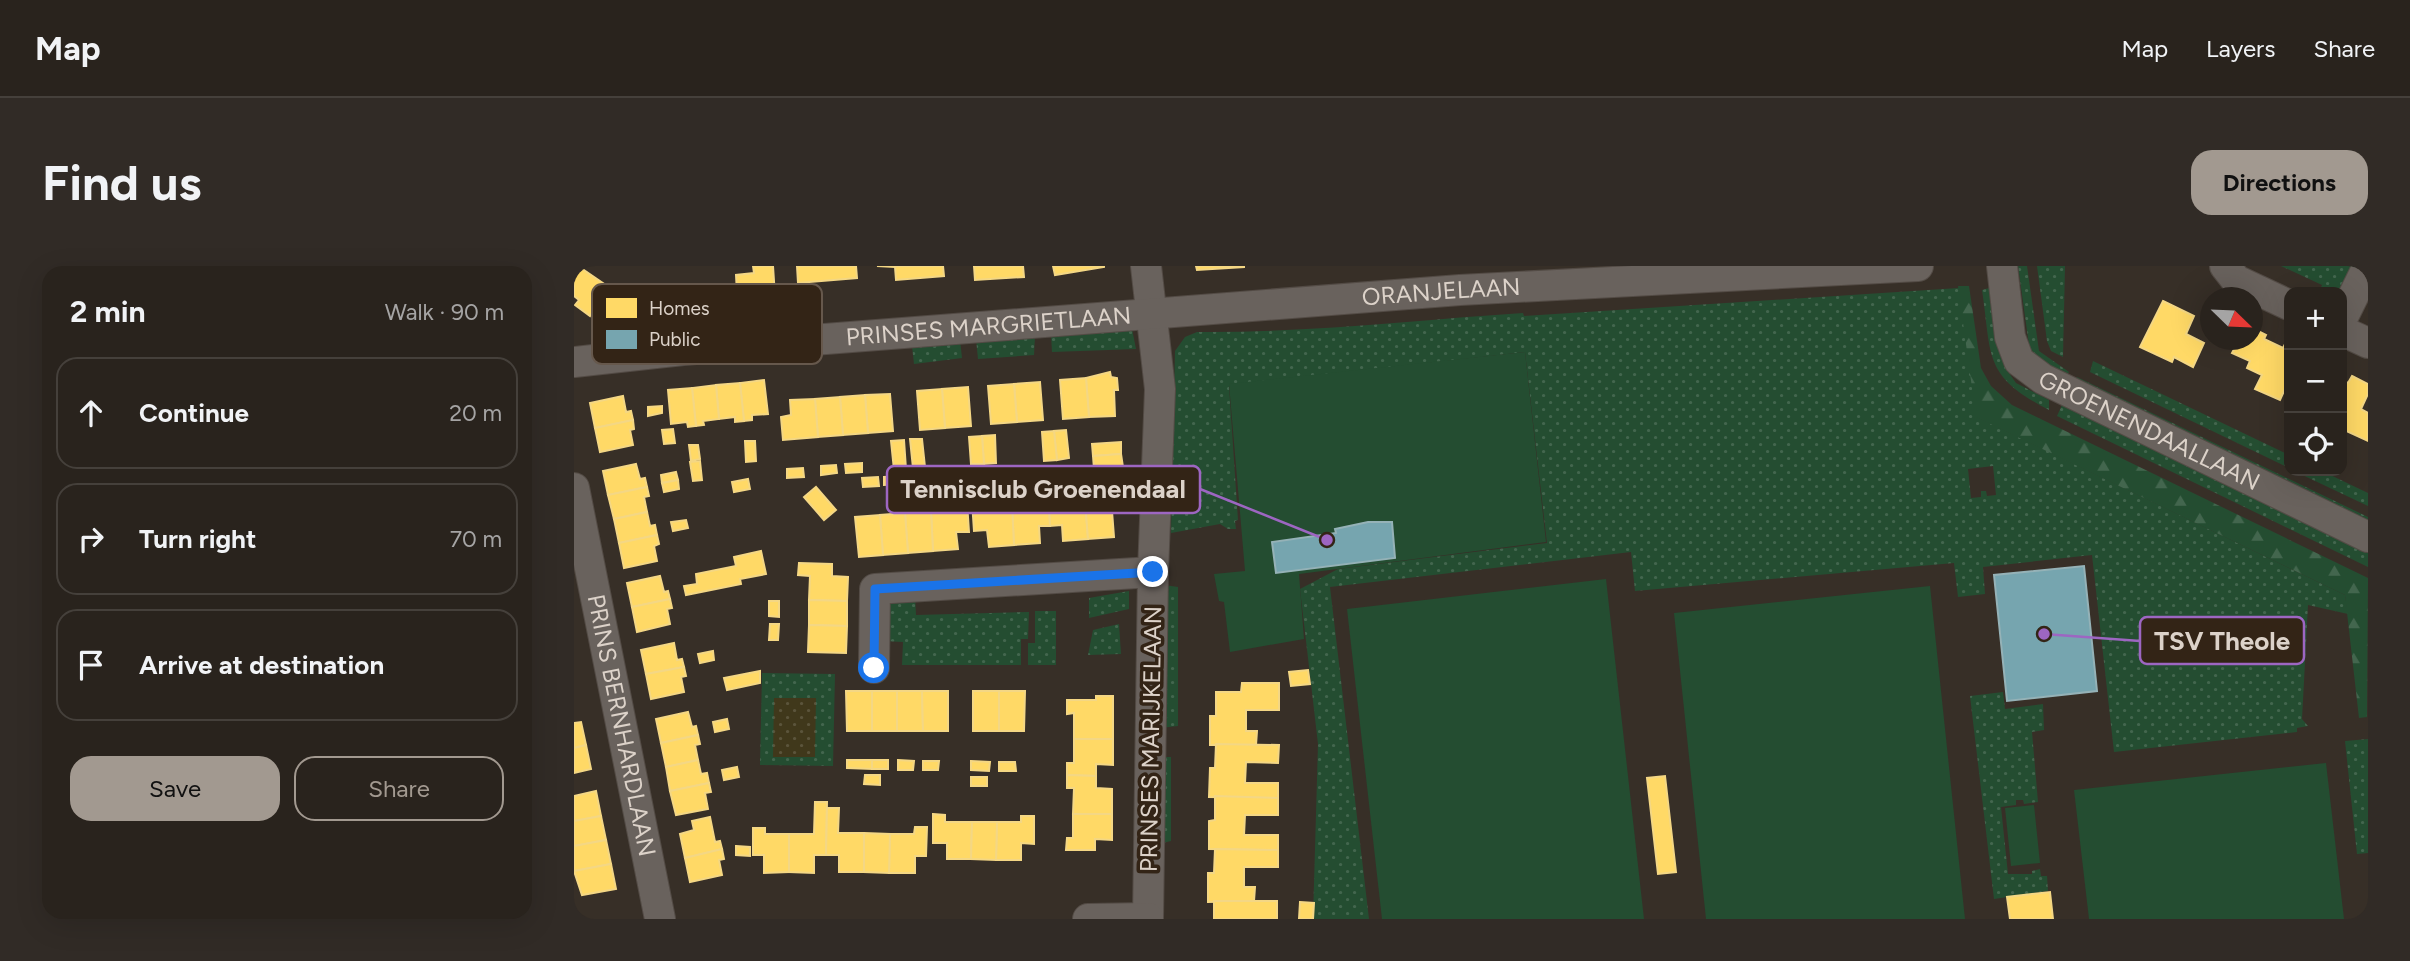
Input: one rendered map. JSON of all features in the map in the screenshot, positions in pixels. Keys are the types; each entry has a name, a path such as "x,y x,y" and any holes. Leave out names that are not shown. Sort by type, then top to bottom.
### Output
{"street":[{"name":"PRINSES MARIJKELAAN","path":"1146,266 1154,314 1160,389 1153,572 1148,918"},
{"name":"ORANJELAAN","path":"1154,314 1458,278 1918,266"},
{"name":"GROENENDAALLAAN","path":"2002,266 2010,337 2019,361 2043,379 2368,537"},
{"path":"2225,266 2236,280 2284,303"},
{"path":"2347,310 2368,266"},
{"name":"PRINSES MARGRIETLAAN","path":"822,340 1154,314"},
{"path":"2347,334 2368,344"},
{"name":"PRINSES MARGRIETLAAN","path":"574,362 592,360"},
{"name":"PRINS BERNHARDLAAN","path":"574,488 614,677 660,919"},
{"path":"874,668 875,589 1153,572"},
{"path":"1088,919 1148,918"}],"green space":[{"path":"2018,266 2027,266 2039,351 2069,372 2065,377 2030,352"},
{"path":"2037,266 2065,266 2063,357 2051,351 2047,341"},
{"path":"2281,266 2358,266 2345,287 2321,287 2322,285"},
{"path":"1958,286 1969,286 1981,368 1991,386 2012,405 2368,578 2367,717 2359,718 2345,595 1976,417"},
{"path":"1959,288 1977,417 2345,595 2348,614 2308,605 2302,719 2308,726 2297,728 2297,732 2114,752 2092,555 1983,567 1985,594 1958,597 1954,563 1635,591 1631,552 1330,587 1369,919 1313,919 1318,744 1300,589 1338,569 1547,543 1525,352 1229,386 1238,520 1235,521 1236,529 1228,529 1220,524 1171,533 1175,351 1185,337 1197,332 1320,328 1523,313 1524,316","holes":["1993,466 1996,495 1987,496 1986,491 1981,491 1981,497 1971,498 1968,469"]},
{"path":"1989,288 2004,366 2016,383 2049,400 2049,410 2012,386 2001,375 1994,362 1982,290"},
{"path":"1132,329 1136,349 1052,352 1051,335"},
{"path":"1035,336 1034,355 978,359 976,339"},
{"path":"960,340 962,358 914,364 912,346"},
{"path":"1525,352 1546,542 1299,574 1304,639 1230,652 1224,602 1219,601 1214,574 1245,571 1229,384"},
{"path":"2093,361 2284,453 2284,466 2090,372"},
{"path":"2077,377 2368,517 2368,522 2075,380"},
{"path":"2062,405 2368,553 2368,567 2057,416"},
{"path":"2305,476 2332,476 2368,493 2368,506"},
{"path":"1606,579 1644,919 1382,919 1347,609"},
{"path":"1164,585 1178,587 1178,726 1160,728"},
{"path":"1930,586 1965,919 1706,919 1674,613"},
{"path":"1129,591 1129,609 1089,618 1089,598"},
{"path":"915,595 916,615 1029,612 1028,639 1021,639 1021,665 902,665 903,642 882,641 887,605"},
{"path":"1035,611 1056,611 1056,665 1028,665 1028,643 1035,643"},
{"path":"1119,624 1121,654 1088,655 1093,630"},
{"path":"762,673 835,674 833,766 760,765"},
{"path":"2003,692 2005,709 2043,704 2044,730 2032,732 2038,802 2024,804 2023,800 2016,800 2016,805 2001,807 2008,874 2032,874 2032,871 2040,869 2041,876 2047,876 2048,891 1994,899 1970,696"},
{"path":"2368,739 2368,853 2357,854 2345,741"},
{"path":"1161,757 1171,757 1171,841 1158,844"},
{"path":"2326,763 2344,919 2089,919 2074,790"},
{"path":"2034,805 2040,863 2011,866 2005,808"}],"sand":[{"path":"774,698 816,698 815,757 773,757"}],"building: Homes":[{"path":"753,266 773,266 774,284 736,284 736,275 754,273"},
{"path":"797,266 856,266 857,278 798,283"},
{"path":"877,266 943,266 944,276 896,280 895,267"},
{"path":"974,266 1023,266 1024,277 975,280"},
{"path":"1053,266 1104,266 1104,267 1055,275"},
{"path":"1196,266 1244,266 1244,267 1197,270"},
{"path":"581,268 604,284 592,284 590,316 575,305 579,300 574,296 574,278"},
{"path":"2163,301 2194,316 2186,334 2200,341 2201,350 2193,367 2174,357 2172,362 2140,347"},
{"path":"2263,334 2266,335 2264,339 2283,348 2284,346 2284,391 2280,400 2255,389 2262,375 2247,368 2250,361 2232,353 2234,350 2263,350"},
{"path":"1110,372 1111,377 1117,378 1118,390 1114,390 1115,416 1089,417 1086,378"},
{"path":"2352,376 2368,384 2368,394 2361,409 2368,413 2368,441 2347,431 2348,383"},
{"path":"1086,378 1089,417 1063,419 1060,380"},
{"path":"764,380 768,414 752,415 752,420 744,421 740,383"},
{"path":"1040,382 1043,420 1017,422 1014,384"},
{"path":"740,383 744,421 735,422 735,417 719,419 716,385"},
{"path":"1014,384 1017,422 991,424 988,386"},
{"path":"716,385 719,419 703,421 704,425 696,426 692,388"},
{"path":"968,387 971,426 945,428 942,389"},
{"path":"692,388 696,426 688,427 687,422 671,424 668,390"},
{"path":"942,389 945,428 920,430 917,391"},
{"path":"890,394 893,431 868,433 865,395"},
{"path":"865,395 868,433 843,435 840,397"},
{"path":"623,396 626,412 631,411 633,420 595,428 590,403"},
{"path":"840,397 843,435 818,437 815,399"},
{"path":"815,399 818,437 783,440 781,417 791,415 790,400"},
{"path":"662,406 662,413 648,416 648,407"},
{"path":"633,420 634,429 630,430 633,445 600,452 595,428"},
{"path":"673,429 675,443 664,444 662,430"},
{"path":"1066,430 1069,458 1057,460 1054,431"},
{"path":"1054,431 1057,460 1044,461 1042,432"},
{"path":"995,435 996,463 984,464 982,436"},
{"path":"982,436 984,464 971,464 969,437"},
{"path":"910,439 922,439 925,467 913,468"},
{"path":"904,440 906,469 894,470 891,441"},
{"path":"745,441 755,441 756,461 746,462"},
{"path":"1121,442 1121,454 1093,456 1092,444"},
{"path":"689,445 698,445 700,459 691,461"},
{"path":"1121,454 1123,467 1094,469 1093,456"},
{"path":"700,461 702,480 693,481 690,462"},
{"path":"862,463 862,472 846,473 845,464"},
{"path":"636,464 640,479 645,478 647,487 608,495 603,471"},
{"path":"836,465 837,473 821,475 821,466"},
{"path":"803,468 804,477 787,478 787,469"},
{"path":"676,472 678,480 662,483 661,475"},
{"path":"903,476 904,484 884,485 884,477"},
{"path":"878,477 879,486 863,487 862,478"},
{"path":"748,479 750,489 734,492 732,482"},
{"path":"678,480 679,489 664,492 662,483"},
{"path":"647,487 649,496 644,497 647,512 614,519 608,495"},
{"path":"816,487 836,510 824,520 804,497"},
{"path":"1060,495 1061,501 1085,500 1088,539 1063,541 1062,525 1050,526 1048,496"},
{"path":"1048,496 1050,526 1039,526 1040,543 1014,545 1012,505 1036,503 1035,497"},
{"path":"1111,498 1114,537 1088,539 1085,500"},
{"path":"985,500 986,507 1012,505 1014,545 989,547 987,530 974,531 972,501"},
{"path":"967,502 969,532 956,532 958,549 933,551 931,511 954,509 954,503"},
{"path":"931,511 933,551 908,553 905,513"},
{"path":"647,512 650,526 655,525 657,535 619,543 614,519"},
{"path":"905,513 908,553 883,555 880,515"},
{"path":"880,515 883,555 859,557 855,517"},
{"path":"686,520 688,528 673,531 671,522"},
{"path":"657,535 659,544 654,546 657,561 624,568 619,543"},
{"path":"761,551 766,574 740,579 741,584 686,595 684,586 697,584 696,574 736,566 734,557"},
{"path":"799,563 832,564 832,576 848,577 847,601 809,600 810,576 798,575"},
{"path":"660,576 664,592 668,591 670,599 632,607 627,583"},
{"path":"670,599 672,608 667,609 670,624 637,632 632,607"},
{"path":"809,600 847,601 847,626 809,625"},
{"path":"769,601 779,601 779,617 769,616"},
{"path":"770,624 779,624 778,640 769,640"},
{"path":"809,625 847,626 846,653 808,652"},
{"path":"674,643 677,660 682,659 684,667 646,674 641,650"},
{"path":"713,651 714,660 700,663 698,654"},
{"path":"684,667 686,676 681,677 684,692 651,699 646,674"},
{"path":"1308,670 1310,684 1291,686 1289,672"},
{"path":"760,671 760,683 727,690 724,678"},
{"path":"1242,683 1279,683 1279,710 1246,710 1246,731 1257,731 1256,745 1210,745 1210,716 1216,716 1216,692 1241,692"},
{"path":"846,691 872,691 872,731 847,731"},
{"path":"872,691 897,691 897,731 872,731"},
{"path":"897,691 922,691 923,731 897,731"},
{"path":"922,691 948,691 948,731 923,731"},
{"path":"973,691 999,691 999,731 973,731"},
{"path":"999,691 1025,691 1024,731 999,731"},
{"path":"1096,696 1113,696 1113,739 1074,739 1074,713 1067,714 1067,700 1096,700"},
{"path":"688,712 692,727 696,726 698,735 661,743 656,719"},
{"path":"727,719 729,729 715,732 713,722"},
{"path":"581,722 586,745 574,748 574,723"},
{"path":"698,735 700,744 695,745 698,760 666,767 661,743"},
{"path":"1074,739 1113,739 1113,765 1096,764 1096,776 1067,775 1067,763 1074,763"},
{"path":"1216,744 1279,745 1278,763 1246,762 1245,783 1278,783 1278,798 1209,797 1210,768 1215,768"},
{"path":"586,745 591,769 574,773 574,748"},
{"path":"698,760 701,774 707,773 709,783 670,791 666,767"},
{"path":"847,760 872,760 872,769 847,768"},
{"path":"872,760 888,760 888,769 872,769"},
{"path":"898,760 914,761 913,770 898,770"},
{"path":"923,761 939,761 938,770 923,770"},
{"path":"971,761 990,762 989,771 971,770"},
{"path":"999,762 1015,762 1016,771 999,771"},
{"path":"737,767 739,777 724,780 722,770"},
{"path":"865,775 880,775 880,785 864,784"},
{"path":"1067,775 1096,776 1096,788 1112,789 1112,814 1073,814 1074,788 1067,788"},
{"path":"1665,776 1676,872 1658,874 1647,778"},
{"path":"971,777 987,777 987,786 971,786"},
{"path":"709,783 711,792 705,793 708,809 676,815 670,791"},
{"path":"596,791 601,816 574,821 574,796"},
{"path":"1215,796 1278,798 1278,815 1245,815 1244,835 1278,835 1278,850 1209,849 1209,821 1215,820"},
{"path":"815,802 827,802 826,855 814,855 814,873 789,872 789,834 814,834"},
{"path":"827,808 839,808 838,833 864,833 864,872 839,872 839,855 826,855"},
{"path":"933,814 945,815 945,822 972,822 971,859 947,859 947,843 933,843"},
{"path":"1073,814 1112,814 1112,840 1095,839 1095,850 1066,850 1067,838 1073,838"},
{"path":"601,816 606,840 574,846 574,821"},
{"path":"1021,816 1034,816 1034,844 1021,843 1021,860 996,860 997,822 1021,822"},
{"path":"710,817 715,842 720,841 722,849 685,858 680,834 694,830 692,821"},
{"path":"972,822 997,822 996,860 971,859"},
{"path":"915,827 927,827 926,856 915,856 915,873 889,873 890,834 914,834"},
{"path":"753,828 765,828 765,834 789,834 789,872 764,873 764,855 753,855"},
{"path":"864,833 890,834 889,873 864,872"},
{"path":"606,840 611,864 574,871 574,846"},
{"path":"736,846 750,847 750,856 736,855"},
{"path":"722,849 724,859 719,860 722,875 690,882 685,858"},
{"path":"1215,849 1278,850 1278,867 1244,867 1244,887 1255,887 1254,901 1208,902 1208,873 1214,873"},
{"path":"611,864 616,889 582,895 574,871"},
{"path":"2050,892 2053,919 2010,919 2007,897"},
{"path":"1214,901 1277,901 1277,919 1214,919"},
{"path":"1300,902 1314,903 1313,919 1299,919"}],"building: Public":[{"path":"1368,522 1392,522 1395,558 1276,573 1272,542 1336,533 1335,529"},
{"path":"2084,566 2097,691 2007,701 1994,575"}],"place":[{"name":"Tennisclub Groenendaal","path":"1327,540"},
{"name":"TSV Theole","path":"2044,634"}],"route":[{"path":"874,668 875,589 1153,572"}]}
